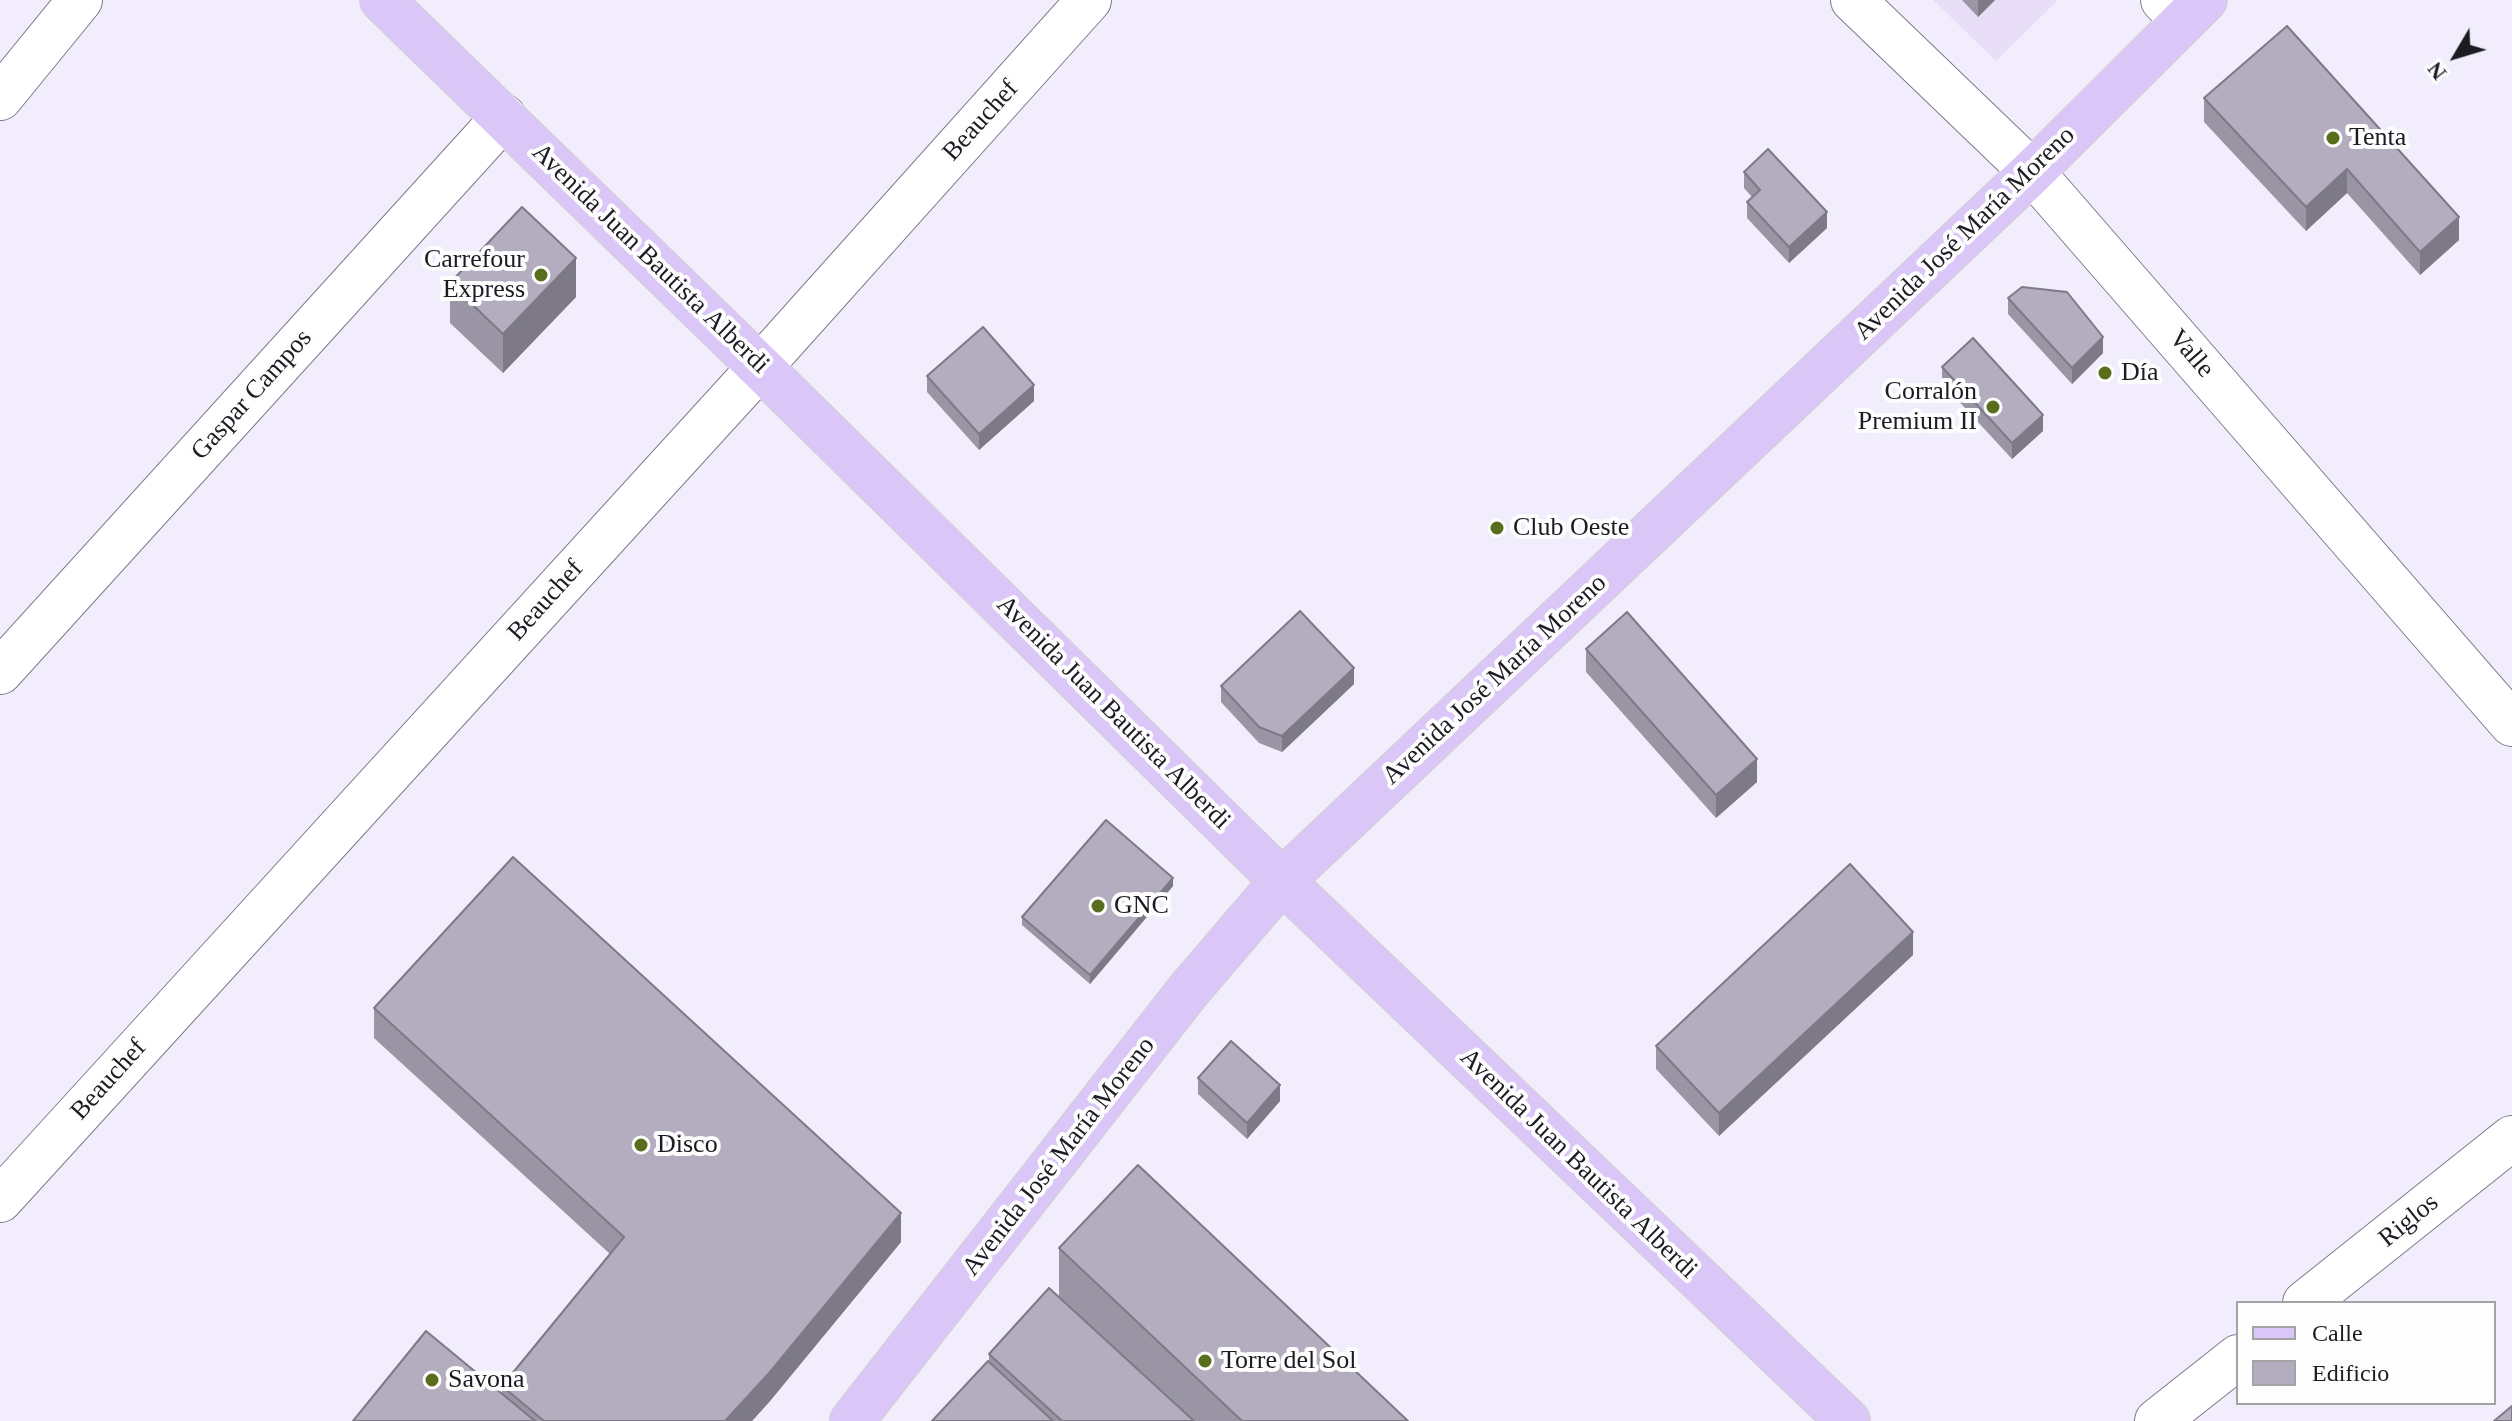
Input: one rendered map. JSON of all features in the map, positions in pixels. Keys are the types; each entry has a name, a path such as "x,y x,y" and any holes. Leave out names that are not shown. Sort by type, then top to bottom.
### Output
{"main road":[{"name":"Avenida Juan Bautista Alberdi","path":"382,0 1282,881 1848,1421"},
{"name":"Avenida José María Moreno","path":"852,1421 1188,991 1282,881 2032,172 2183,7"}],"street":[{"path":"0,98 80,0"},
{"name":"Beauchef","path":"0,1200 760,367 1089,0"},
{"name":"Valle","path":"1853,0 2032,172 2512,724"},
{"name":"Gaspar Campos","path":"0,672 504,117"},
{"name":"Riglos","path":"2308,1301 2512,1138"},
{"path":"2157,1421 2236,1359"}],"shaded area":[{"path":"1933,0 2058,0 1996,61"}],"building":[{"path":"2287,26 2459,217 2420,252 2347,169 2306,207 2204,98"},
{"path":"1768,149 1827,212 1789,247 1747,202 1760,190 1744,172"},
{"path":"522,207 576,258 503,334 450,283"},
{"path":"2022,287 2067,292 2103,337 2072,368 2008,298"},
{"path":"983,327 1034,385 979,434 927,376"},
{"name":"Corralón Premium II","path":"1973,338 2043,415 2012,443 1942,367"},
{"path":"1300,611 1354,668 1282,736 1259,727 1221,686"},
{"path":"1627,612 1757,759 1716,795 1586,649"},
{"name":"GNC","path":"1106,820 1173,878 1090,975 1022,917"},
{"path":"513,857 901,1213 770,1372 725,1421 544,1421 502,1386 624,1237 374,1008"},
{"path":"1850,864 1913,932 1719,1113 1656,1046"},
{"path":"1231,1041 1280,1085 1247,1123 1198,1078"},
{"path":"1138,1165 1408,1421 1242,1421 1059,1248"},
{"path":"1049,1288 1194,1421 1062,1421 989,1354"},
{"path":"426,1331 535,1421 353,1421"},
{"path":"988,1361 1053,1421 932,1421"},
{"path":"2512,1406 2512,1421 2494,1421"}],"place":[{"name":"Tenta","path":"2333,138"},
{"name":"Carrefour Express","path":"541,275"},
{"name":"Día","path":"2105,373"},
{"name":"Corralón Premium II","path":"1993,407"},
{"name":"Club Oeste","path":"1497,528"},
{"name":"GNC","path":"1098,906"},
{"name":"Disco","path":"641,1145"},
{"name":"Torre del Sol","path":"1205,1361"},
{"name":"Savona","path":"432,1380"}]}
